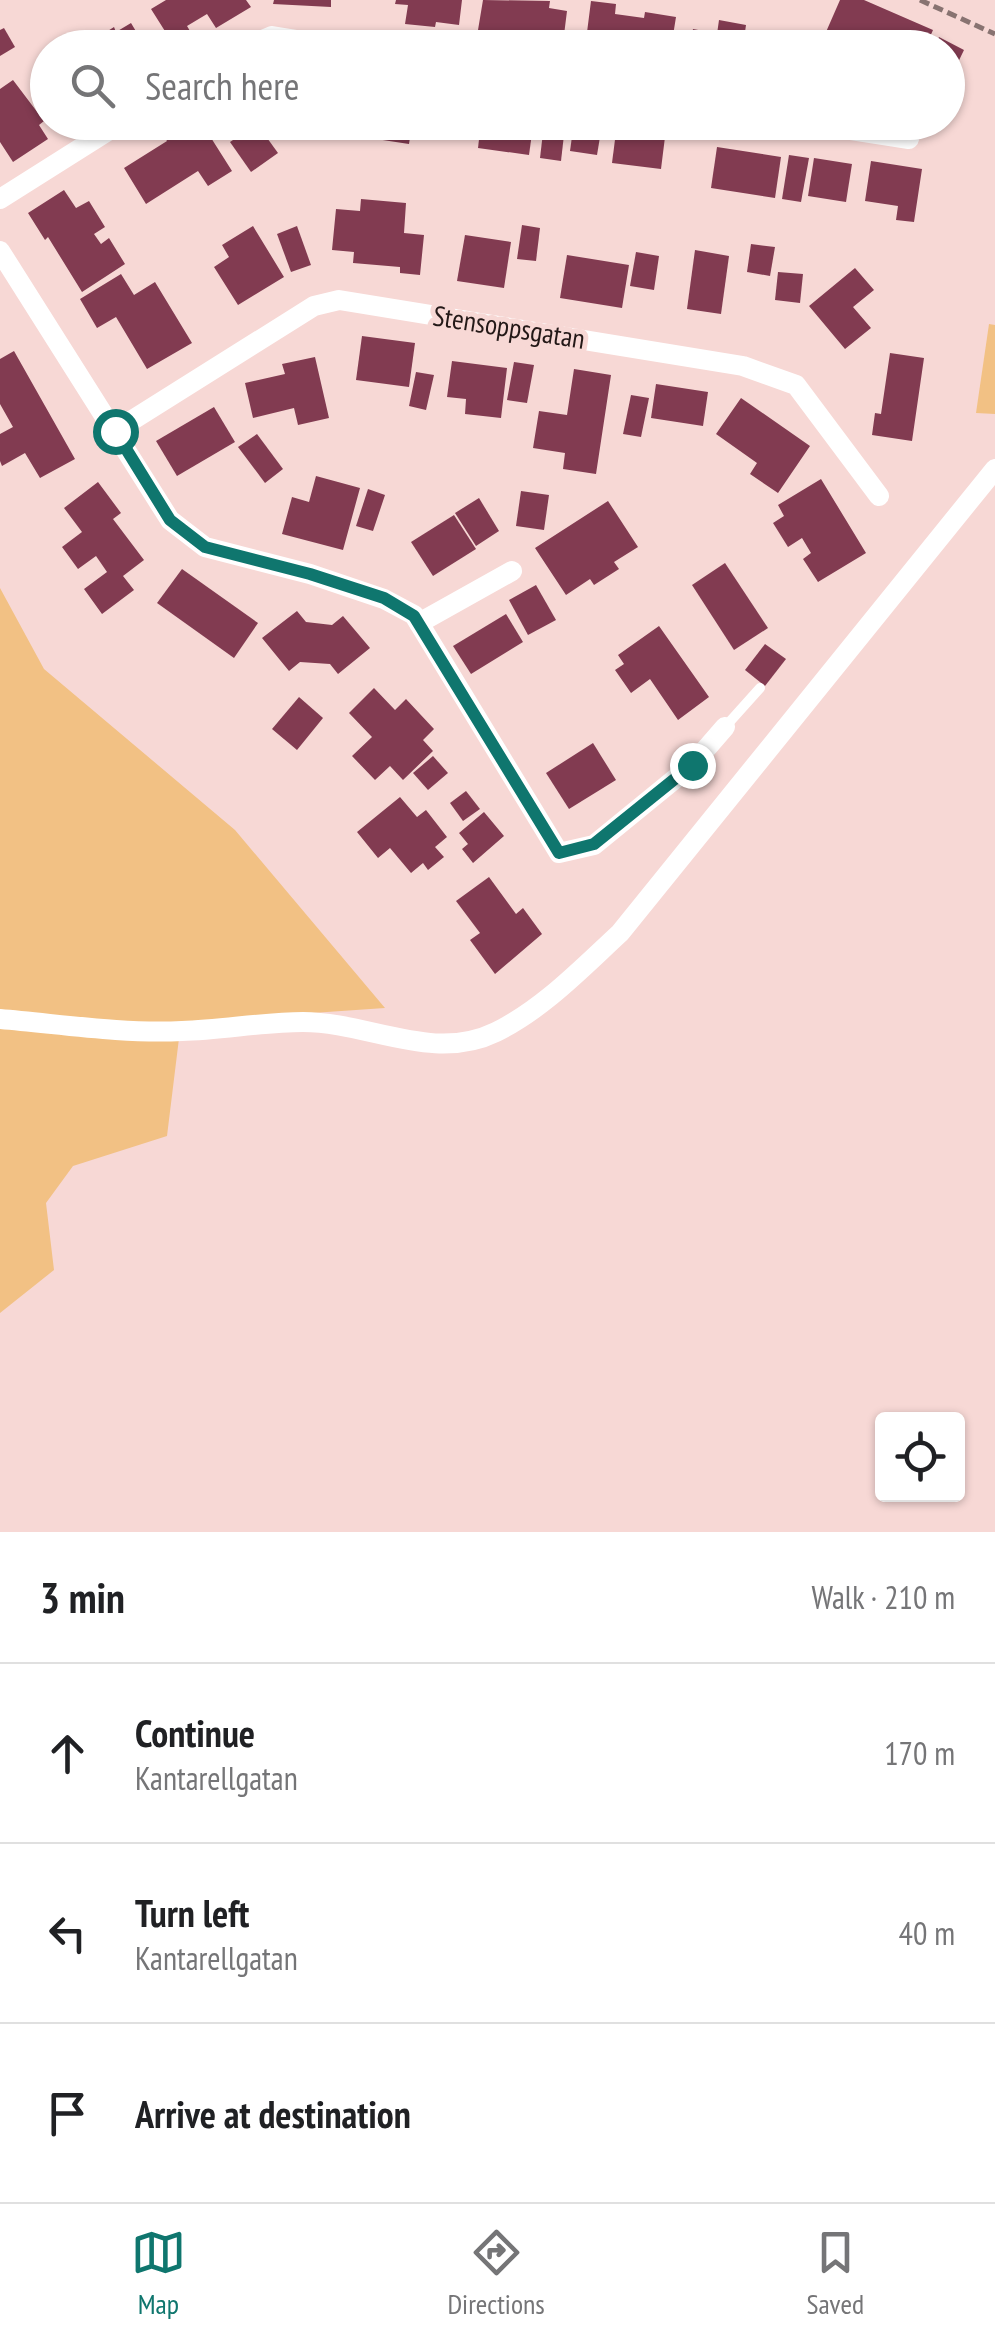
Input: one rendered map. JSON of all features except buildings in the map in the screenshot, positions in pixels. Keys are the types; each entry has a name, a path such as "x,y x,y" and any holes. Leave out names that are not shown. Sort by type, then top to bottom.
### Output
{"street":[{"path":"0,199 93,140"},
{"path":"0,251 170,520 205,547 384,598 414,616 559,853 594,844 692,765 725,727"},
{"name":"Stensoppsgatan","path":"115,431 314,306 339,300 743,366 796,384 879,496"},
{"path":"0,1019 178,1032 302,1022 453,1045 495,1033 549,998 620,933 995,469"},
{"path":"419,623 512,571"}],"lane":[{"path":"725,727 760,688"}],"path":[{"path":"920,0 995,34"}],"shaded area":[{"path":"989,324 995,325 995,414 976,413"},
{"path":"0,588 44,669 235,830 385,1008 181,1022 167,1136 73,1166 46,1203 54,1270 0,1313"}],"route":[{"path":"115,431 170,520 205,547 384,598 414,616 559,853 594,844 692,765"}]}
